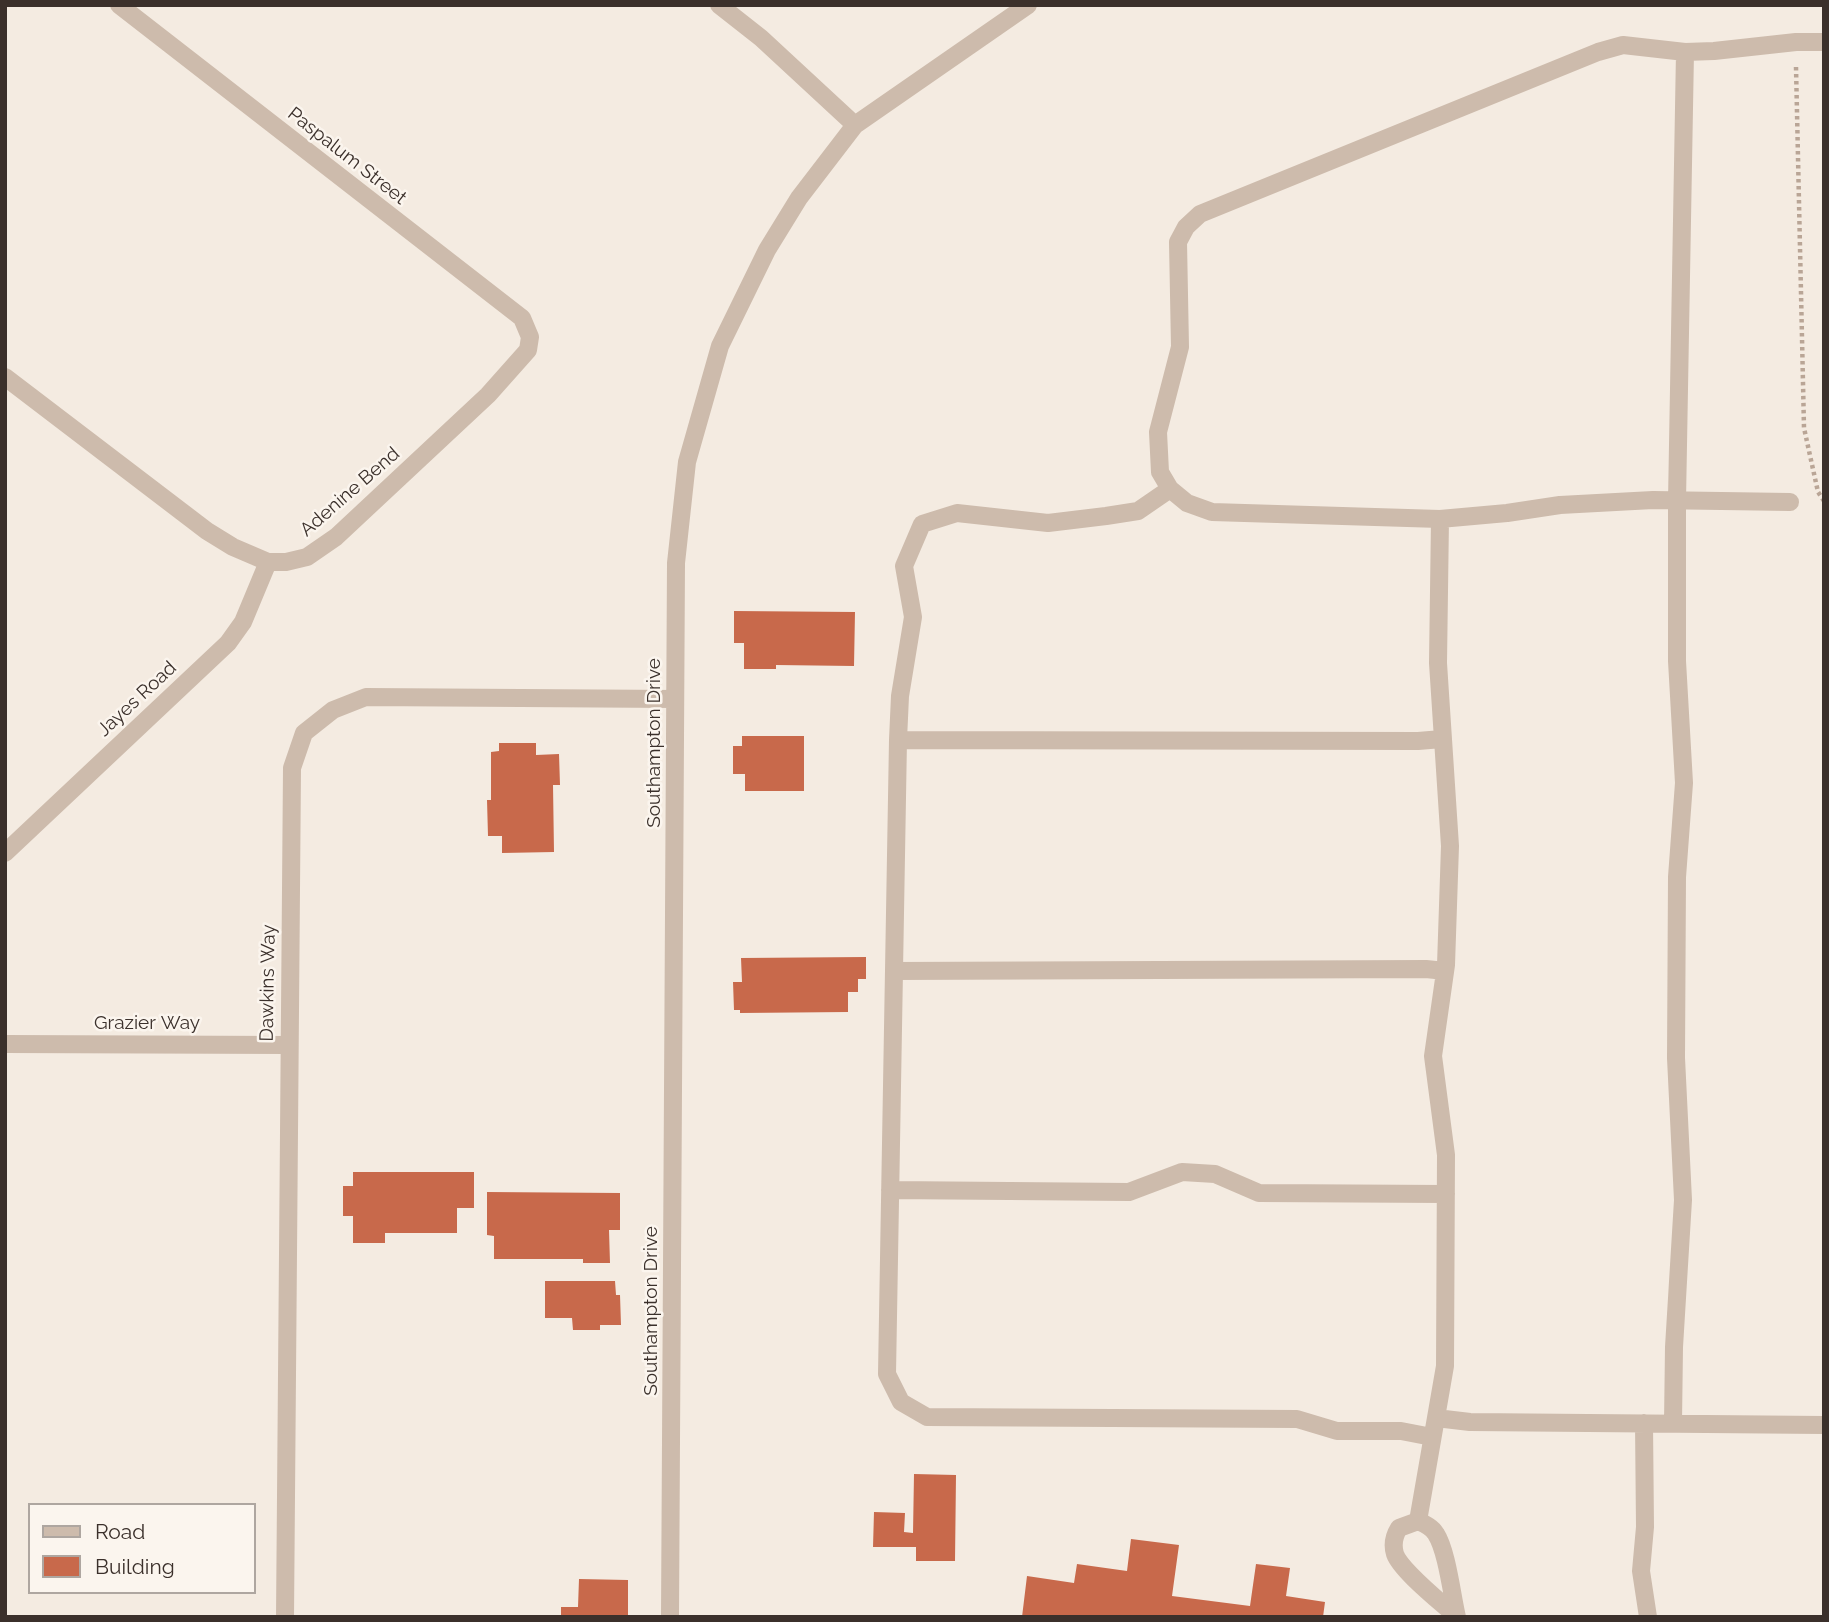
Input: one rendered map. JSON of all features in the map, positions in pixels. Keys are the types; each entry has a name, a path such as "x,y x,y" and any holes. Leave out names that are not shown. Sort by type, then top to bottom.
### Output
{"street":[{"name":"Paspalum Street","path":"119,5 522,318 530,337 528,350"},
{"path":"719,5 761,38 855,125"},
{"name":"Southampton Drive","path":"670,1617 676,563 687,462 720,346 767,250 799,198 855,125 1028,5"},
{"path":"1790,502 1677,501 1560,505 1440,519 1212,512 1187,503 1170,489 1160,472 1158,432 1180,347 1178,242 1186,227 1200,214 1598,52 1623,45 1714,51 1796,42 1824,42"},
{"path":"1673,1423 1674,1347 1684,1200 1675,1058 1676,877 1684,783 1678,661 1677,501 1685,51"},
{"name":"Adenine Bend","path":"5,377 207,531 233,547 268,562 286,562 307,557 336,537 488,395 528,350"},
{"path":"1170,489 1138,511 1048,523 957,513 922,524 904,566 912,617 900,696 898,740 887,1374 901,1402 927,1417 1297,1419 1337,1431 1401,1432 1432,1437"},
{"path":"1418,1521 1445,1366 1446,1155 1433,1056 1445,971 1450,846 1438,663 1440,519"},
{"name":"Jayes Road","path":"7,849 228,642 243,622 268,562"},
{"name":"Dawkins Way","path":"285,1617 292,768 304,733 333,710 366,697 674,699"},
{"path":"898,740 1442,739"},
{"path":"894,971 1445,971"},
{"name":"Grazier Way","path":"5,1044 288,1045"},
{"path":"890,1189 1129,1192 1182,1172 1214,1174 1259,1193 1446,1194"},
{"path":"1436,1418 1451,1421 1824,1424"},
{"path":"1644,1423 1645,1527 1641,1571 1648,1617"},
{"path":"1418,1521 1436,1533 1457,1617 1412,1575 1396,1556 1395,1535 1399,1528 1418,1521"}],"path":[{"path":"1796,42 1804,428 1818,492 1824,501"}],"building":[{"path":"734,611 855,612 854,666 776,665 776,669 744,669 744,643 734,643"},
{"path":"742,736 804,736 804,791 745,791 745,774 733,774 733,746 742,746"},
{"path":"499,743 536,743 536,755 559,754 560,785 553,785 554,852 502,853 502,836 488,836 487,800 491,800 491,752 499,751"},
{"path":"866,957 866,979 858,979 858,992 848,992 848,1012 740,1013 740,1010 734,1010 733,982 742,982 741,958"},
{"path":"353,1172 474,1172 474,1208 457,1208 457,1233 385,1233 385,1243 353,1243 353,1216 343,1216 343,1186 353,1186"},
{"path":"487,1192 620,1193 620,1230 609,1230 610,1263 583,1263 583,1259 494,1259 494,1236 487,1235"},
{"path":"545,1281 615,1281 616,1295 620,1295 621,1325 600,1325 600,1330 573,1330 572,1318 545,1318"},
{"path":"914,1474 956,1475 955,1561 916,1561 916,1547 873,1547 874,1512 905,1513 904,1532 913,1533"},
{"path":"1131,1539 1179,1545 1172,1596 1250,1606 1256,1564 1290,1568 1286,1596 1325,1602 1323,1617 1022,1617 1027,1576 1074,1583 1077,1564 1127,1571"},
{"path":"579,1579 628,1580 628,1617 561,1617 561,1607 578,1607"}]}
